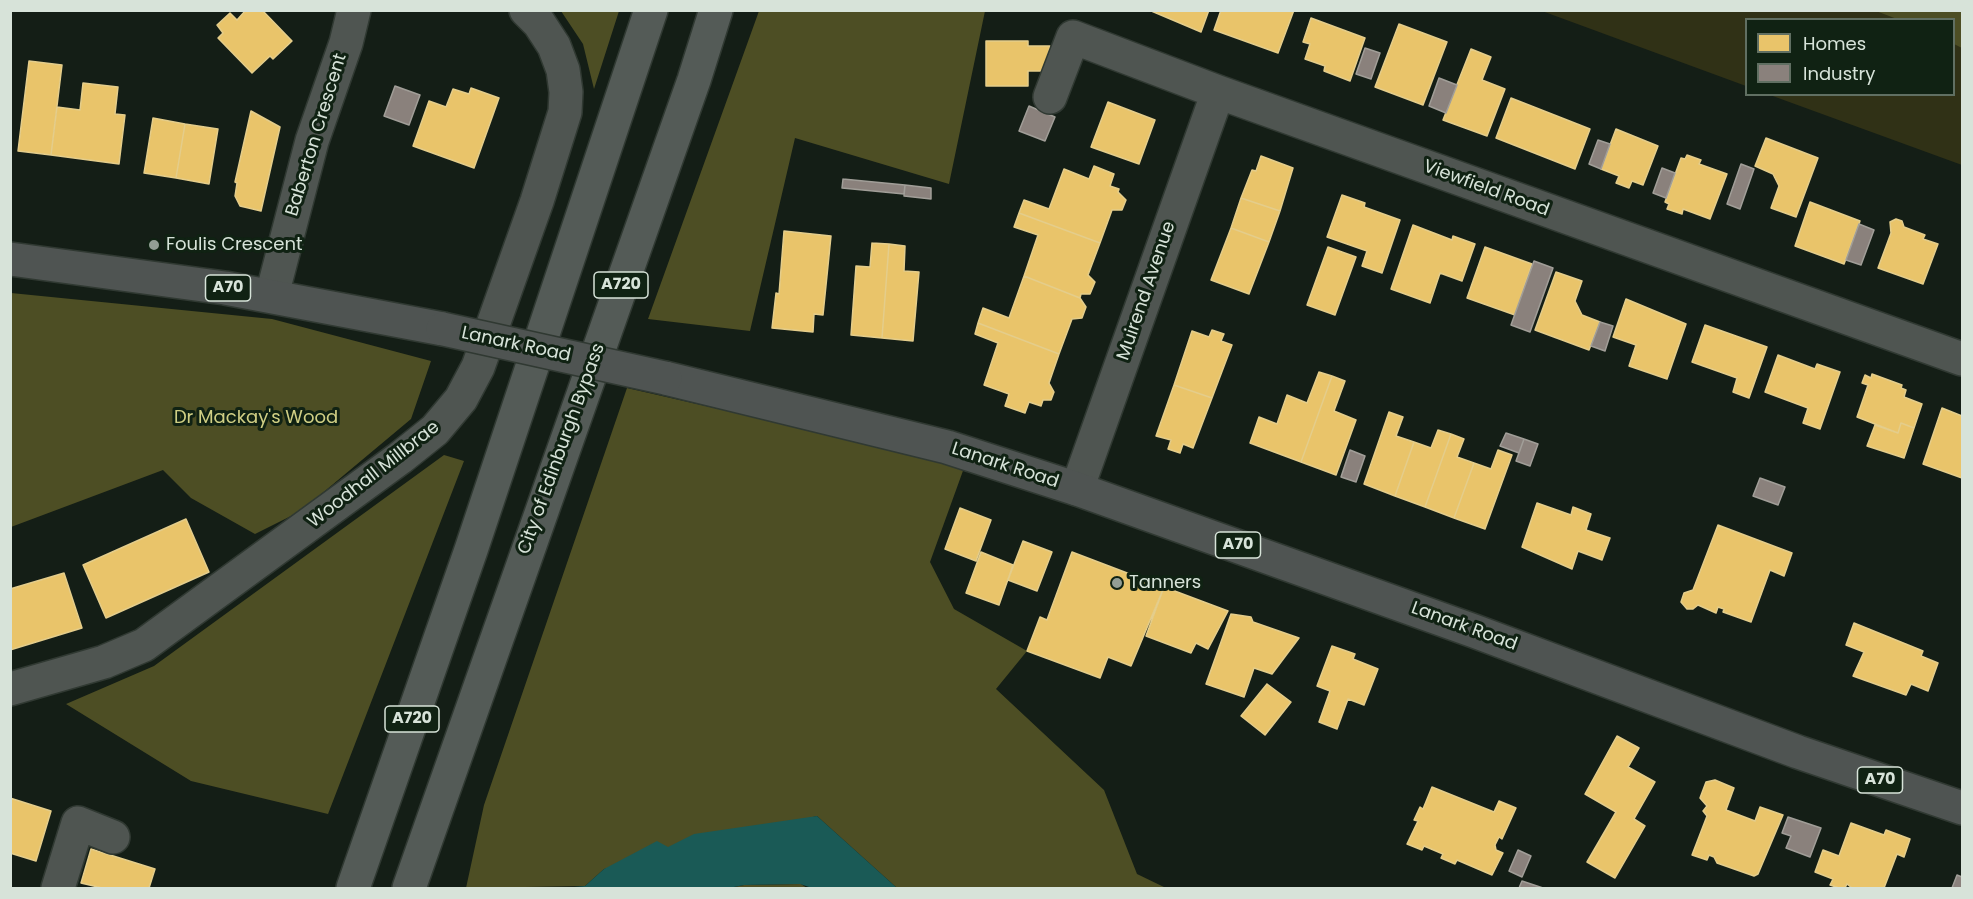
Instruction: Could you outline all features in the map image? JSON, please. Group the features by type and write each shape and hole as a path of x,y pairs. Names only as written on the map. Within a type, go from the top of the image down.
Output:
{"highway":[{"name":"A720","path":"353,888 471,550 651,10"},
{"name":"City of Edinburgh Bypass","path":"409,888 523,558 694,80 716,10"}],"main road":[{"name":"Lanark Road","path":"10,259 272,295 443,329 665,378 946,447 1077,489 1486,635 1798,752 1962,808"}],"street":[{"name":"Baberton Crescent","path":"272,295 312,141 346,43 354,10"},
{"name":"Woodhall Millbrae","path":"10,689 104,662 144,645 400,458 435,430 460,399 482,356 537,201 565,112 566,92 563,70 554,46 539,23 526,10"},
{"name":"Viewfield Road","path":"1050,97 1073,37 1218,92 1962,359"},
{"name":"Muirend Avenue","path":"1077,489 1218,92"},
{"path":"58,888 78,823 113,837"}],"green space":[{"path":"561,11 619,11 594,89 583,44"},
{"path":"759,11 985,11 949,184 795,138 750,331 648,319"},
{"path":"1542,11 1962,11 1962,165 1773,96 1955,96 1955,18 1745,18 1745,86"},
{"path":"1876,11 1962,11 1962,48 1955,44 1955,18 1894,18"},
{"name":"Dr Mackay's Wood","path":"11,293 272,319 431,361 411,419 301,511 255,534 191,498 163,470 11,527"},
{"path":"627,388 916,454 964,468 930,562 954,609 1027,651 996,689 1104,790 1137,874 1166,888 897,888 817,816 604,869 585,886 466,888 484,805"},
{"path":"444,455 464,461 328,814 191,781 66,704 154,666"},
{"path":"801,884 807,888 729,888 744,885"}],"water":[{"path":"817,816 897,888 812,888 800,884 744,885 729,888 563,888 585,886 604,869 657,841 668,847 694,834"}],"building: Homes":[{"path":"246,10 262,10 292,41 273,59 270,56 252,73 218,38 223,33 217,25 230,13 237,20"},
{"path":"1149,10 1209,10 1201,32"},
{"path":"1221,10 1294,10 1278,53 1214,30"},
{"path":"1311,18 1365,38 1350,81 1324,71 1325,66 1305,59 1310,44 1303,42"},
{"path":"1399,24 1447,42 1423,105 1375,87"},
{"path":"986,41 1028,41 1028,46 1050,46 1044,71 1028,71 1028,86 986,86"},
{"path":"1471,49 1491,57 1482,80 1505,89 1487,136 1443,120"},
{"path":"29,61 62,65 51,155 18,151"},
{"path":"83,83 118,87 115,114 125,115 119,164 51,155 57,107 80,110"},
{"path":"471,88 499,98 474,168 413,146 429,101 446,107 453,89 469,94"},
{"path":"1511,98 1590,129 1575,169 1496,138"},
{"path":"1108,102 1155,120 1139,164 1091,147"},
{"path":"251,111 280,127 261,211 240,206 235,196 237,183 235,182"},
{"path":"153,118 185,124 176,178 144,173"},
{"path":"185,124 218,129 209,184 176,178"},
{"path":"1616,129 1658,146 1643,185 1632,181 1629,188 1616,183 1619,176 1601,169"},
{"path":"1766,138 1818,158 1796,217 1771,208 1779,186 1773,174 1755,166"},
{"path":"1687,155 1701,160 1699,164 1727,174 1710,219 1683,209 1682,214 1667,209 1669,204 1665,202 1681,158 1685,159"},
{"path":"1261,156 1293,168 1280,211 1241,198 1252,170 1256,171"},
{"path":"1094,166 1114,174 1110,186 1119,189 1118,192 1126,200 1122,210 1112,210 1100,243 1019,213 1024,200 1049,209 1064,169 1089,179"},
{"path":"1342,195 1365,203 1364,207 1400,220 1382,273 1362,266 1367,251 1327,237"},
{"path":"1241,198 1280,211 1269,242 1231,228"},
{"path":"1810,202 1860,221 1844,264 1795,246"},
{"path":"1019,213 1100,243 1088,275 1095,282 1090,294 1081,294 1080,298 1024,276 1038,235 1014,227"},
{"path":"1896,219 1902,221 1904,227 1925,235 1923,239 1938,244 1923,284 1878,268 1891,233 1890,222"},
{"path":"1413,225 1452,240 1453,236 1475,244 1462,281 1440,273 1430,303 1391,289"},
{"path":"1231,228 1269,242 1249,294 1211,280"},
{"path":"784,231 831,236 823,315 814,314 813,332 772,328 776,293 779,294"},
{"path":"872,243 889,244 882,338 851,335 856,266 870,267"},
{"path":"889,244 905,246 904,271 919,272 913,341 882,338"},
{"path":"1328,247 1356,257 1335,315 1307,305"},
{"path":"1485,247 1532,264 1515,315 1467,298"},
{"path":"1556,272 1582,281 1575,301 1582,315 1600,322 1589,350 1535,330"},
{"path":"1024,276 1080,298 1086,307 1082,318 1072,319 1059,354 978,323 983,308 1009,318"},
{"path":"1626,299 1686,324 1667,379 1629,366 1636,345 1613,337"},
{"path":"978,323 1059,354 1049,383 1054,392 1051,400 1043,400 1041,406 1029,402 1025,413 1005,406 1009,394 984,385 998,343 975,334"},
{"path":"1705,325 1767,347 1749,398 1733,392 1737,378 1692,362"},
{"path":"1212,330 1224,334 1221,341 1232,345 1212,398 1174,385 1192,331 1209,337"},
{"path":"1778,355 1815,369 1817,364 1840,372 1820,429 1803,423 1808,408 1765,392"},
{"path":"1319,372 1332,376 1301,462 1250,443 1259,417 1277,424 1287,395 1307,403"},
{"path":"1872,374 1902,385 1901,388 1906,390 1904,397 1922,404 1914,428 1901,423 1898,433 1857,417 1868,385 1862,383 1865,375 1871,378"},
{"path":"1332,376 1345,381 1334,411 1356,420 1336,475 1301,462"},
{"path":"1174,385 1212,398 1193,448 1183,444 1180,453 1168,449 1171,440 1156,436"},
{"path":"1942,408 1962,416 1962,478 1923,464"},
{"path":"1389,412 1403,417 1396,436 1414,442 1395,496 1364,484"},
{"path":"1901,423 1914,428 1904,458 1867,446 1875,425 1898,433"},
{"path":"1438,430 1451,434 1425,507 1395,496 1414,442 1431,448"},
{"path":"1451,434 1464,439 1457,457 1474,463 1454,518 1425,507"},
{"path":"1498,450 1512,455 1485,529 1454,518 1474,463 1491,469"},
{"path":"1537,503 1571,515 1573,507 1591,514 1586,530 1610,538 1602,560 1578,551 1572,569 1522,547"},
{"path":"960,508 991,520 976,561 945,549"},
{"path":"186,519 209,572 106,618 83,565"},
{"path":"1718,525 1792,553 1784,576 1770,570 1751,622 1723,612 1724,609 1718,607 1716,613 1698,605 1693,609 1687,609 1681,602 1684,593 1693,590"},
{"path":"1023,541 1052,552 1037,591 1008,580"},
{"path":"981,552 1013,565 999,605 966,593"},
{"path":"1072,552 1164,587 1131,666 1108,657 1100,678 1027,651 1040,617 1047,620"},
{"path":"64,573 82,628 10,650 10,589"},
{"path":"1164,587 1228,611 1208,649 1196,643 1191,653 1146,636"},
{"path":"1231,614 1251,617 1253,622 1299,638 1272,674 1254,668 1244,697 1206,684"},
{"path":"1854,623 1923,651 1921,656 1938,663 1928,691 1911,684 1906,695 1853,676 1864,652 1846,645"},
{"path":"1332,646 1355,654 1353,659 1378,669 1364,705 1348,699 1337,729 1319,722 1330,691 1317,686"},
{"path":"1267,684 1291,702 1265,735 1241,716"},
{"path":"1617,736 1639,748 1628,767 1655,782 1634,819 1645,826 1615,878 1587,862 1616,812 1585,794"},
{"path":"1715,780 1734,788 1726,810 1755,821 1760,807 1783,815 1758,874 1754,876 1717,863 1714,857 1709,855 1707,860 1692,855 1707,816 1703,811 1707,806 1700,798 1706,782"},
{"path":"1432,787 1494,812 1499,801 1516,808 1502,839 1499,837 1495,845 1496,850 1503,853 1492,875 1457,860 1455,864 1441,858 1443,854 1424,846 1422,850 1407,844 1418,821 1414,820 1420,807 1423,809"},
{"path":"10,798 51,811 36,861 10,853"},
{"path":"1851,823 1884,835 1886,830 1910,839 1904,857 1897,854 1884,888 1852,888 1847,884 1845,888 1839,888 1830,885 1833,879 1815,872 1823,850 1839,856"},
{"path":"91,849 155,869 149,888 102,888 81,883"}],"building: Industry":[{"path":"1365,48 1380,53 1371,79 1356,74"},
{"path":"1439,78 1457,85 1446,113 1429,106"},
{"path":"395,86 420,95 409,125 384,116"},
{"path":"1029,106 1055,117 1045,141 1019,131"},
{"path":"1598,140 1610,144 1601,169 1589,164"},
{"path":"1741,164 1754,169 1740,209 1727,204"},
{"path":"1662,168 1675,173 1666,198 1653,193"},
{"path":"843,179 905,185 904,194 842,188"},
{"path":"905,185 931,188 931,199 904,196"},
{"path":"1859,224 1874,230 1861,265 1846,260"},
{"path":"1534,261 1553,268 1530,332 1511,325"},
{"path":"1600,322 1613,326 1605,351 1591,346"},
{"path":"1506,433 1524,439 1519,453 1500,446"},
{"path":"1524,439 1538,444 1530,466 1516,461"},
{"path":"1350,450 1365,456 1356,482 1341,477"},
{"path":"1760,478 1785,487 1778,505 1753,496"},
{"path":"1788,817 1821,828 1810,857 1786,848 1791,836 1782,833"},
{"path":"1518,850 1531,856 1522,877 1509,871"},
{"path":"1957,875 1962,877 1962,888 1952,888"},
{"path":"1522,881 1543,888 1519,888"}],"place":[{"name":"Foulis Crescent","path":"154,245"},
{"name":"Tanners","path":"1117,583"}]}
